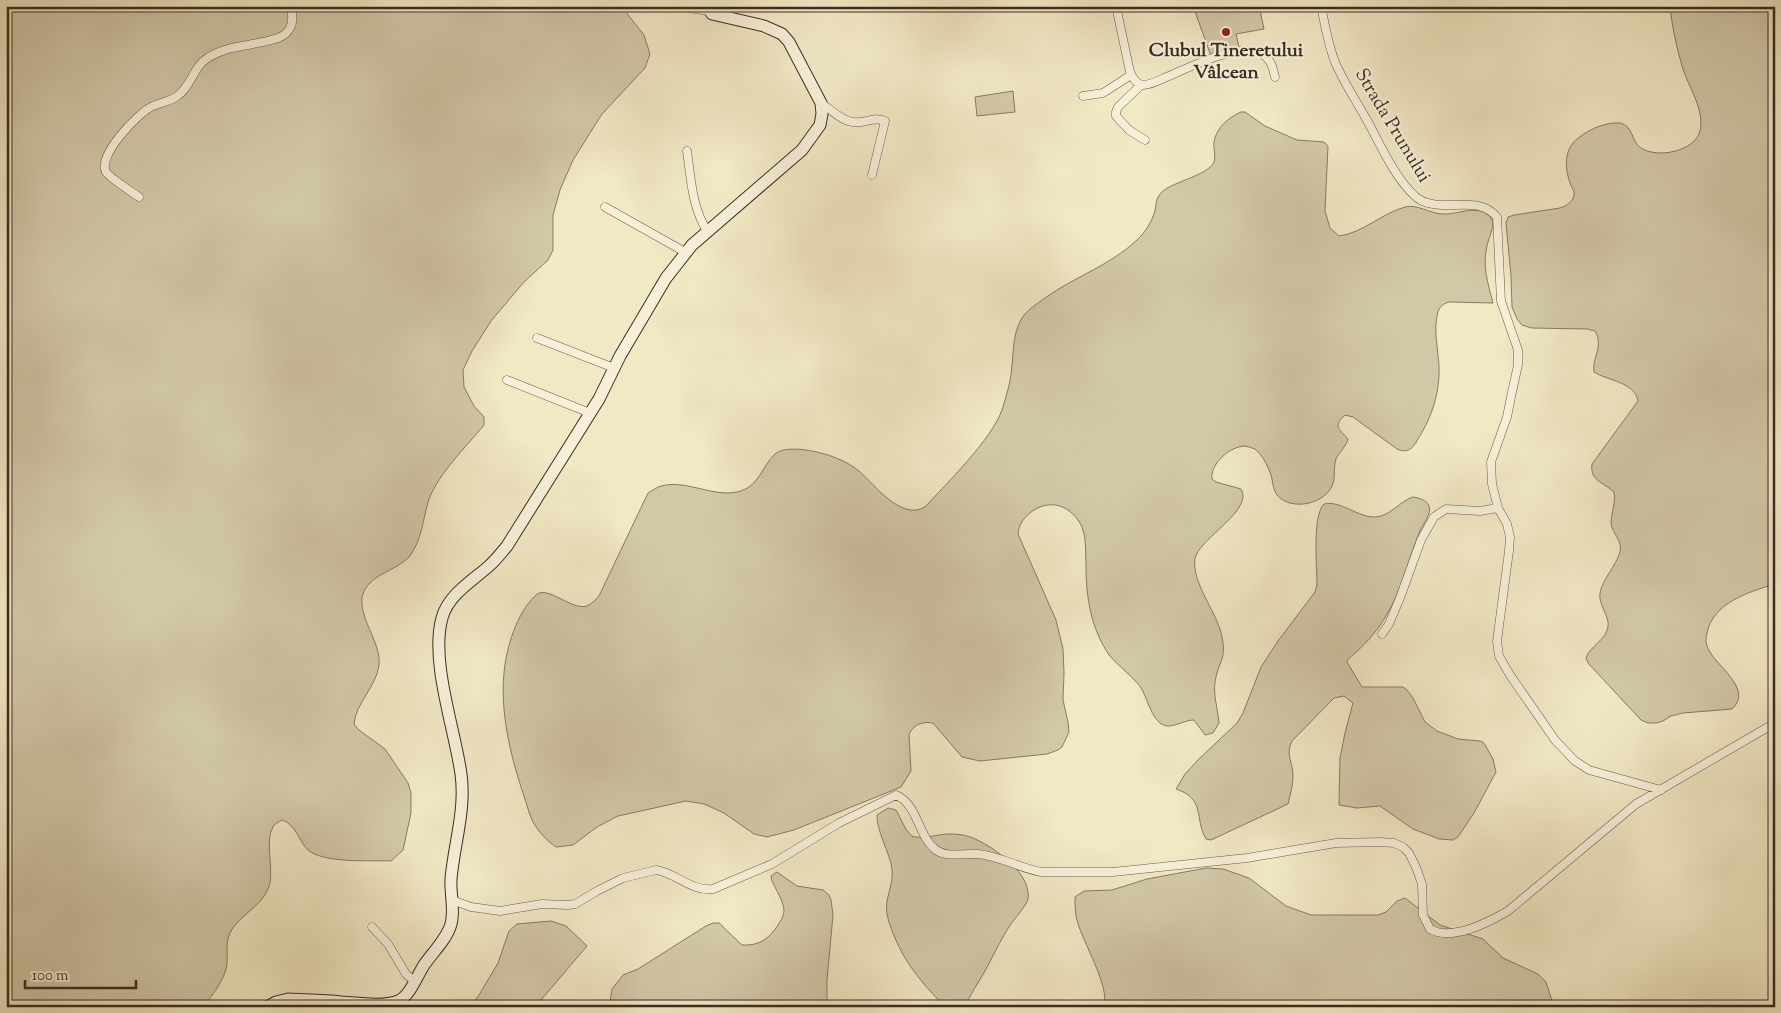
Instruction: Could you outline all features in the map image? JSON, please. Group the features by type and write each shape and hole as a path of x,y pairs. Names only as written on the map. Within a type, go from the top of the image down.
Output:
{"street":[{"path":"139,197 106,173 104,166 107,154 135,118 150,107 176,97 184,90 200,64 210,56 239,46 278,38 286,33 290,28 293,18 291,6"},
{"path":"267,1007 276,1002 288,1000 366,1004 392,1003 402,998 450,927 453,916 451,880 462,801 462,787 440,663 439,635 442,616 453,598 491,564 507,546 590,413 648,307 685,252 802,150 820,125 821,103 794,50 782,34 774,30 717,16 708,9 676,6"},
{"path":"1116,6 1131,75 1141,85"},
{"name":"Strada Prunului","path":"1321,6 1335,62 1375,136 1408,189 1416,198 1430,204 1476,206 1493,212 1497,217 1501,302 1518,350 1518,365 1506,417 1491,462 1492,484 1498,508 1507,524 1510,537 1497,641 1499,656 1555,740 1576,761 1588,770 1661,790"},
{"path":"1145,140 1129,130 1116,116 1118,108 1141,85 1149,84 1239,51 1262,54 1271,63 1275,77"},
{"path":"1083,96 1103,93 1131,75"},
{"path":"821,103 853,122 870,119 883,119 885,121 872,175"},
{"path":"687,151 695,207 707,232"},
{"path":"605,207 685,252"},
{"path":"536,338 614,368"},
{"path":"507,380 590,413"},
{"path":"1382,634 1389,624 1421,540 1434,516 1446,509 1480,511 1498,508"},
{"path":"452,900 471,907 500,911 542,904 575,904 624,878 656,870 693,887 707,890 714,889 772,864 838,823 896,795 903,798 909,805 918,825 936,850 942,854 969,853 991,855 1030,870 1041,872 1113,872 1247,858 1336,843 1394,843 1403,847 1416,867 1422,884 1423,915 1430,928 1441,933 1462,932 1495,919 1508,911 1532,893 1636,804 1775,723"},
{"path":"372,927 388,944 406,974 414,982"}],"shaded area":[{"path":"6,6 618,6 625,11 644,35 650,54 645,68 602,114 573,160 560,190 553,215 553,250 548,260 524,282 491,321 472,351 463,370 464,387 474,406 484,417 484,425 461,451 433,489 417,544 409,557 373,580 364,591 363,609 377,647 379,665 375,680 358,708 354,724 359,730 385,749 408,783 411,793 411,813 403,850 391,861 347,860 324,857 314,854 307,849 293,828 286,822 282,820 276,824 271,832 269,846 271,876 267,891 258,904 234,926 230,933 224,975 204,1007 6,1007"},
{"name":"Clubul Tineretului Vâlcean","path":"1193,6 1259,6 1264,29 1236,34 1239,47 1211,56"},
{"path":"1670,6 1775,6 1775,584 1743,595 1724,606 1716,614 1707,633 1706,643 1714,658 1737,687 1739,694 1737,702 1732,709 1683,713 1656,723 1648,723 1641,720 1588,663 1586,658 1607,632 1608,623 1600,593 1603,583 1621,548 1611,523 1614,492 1595,478 1592,464 1638,401 1632,390 1626,386 1594,372 1598,347 1595,331 1587,329 1532,328 1522,325 1517,319 1512,307 1506,223 1508,217 1514,215 1560,208 1572,201 1574,191 1570,183 1566,163 1568,151 1575,140 1595,128 1610,123 1625,125 1641,148 1657,153 1666,153 1684,148 1697,138 1700,131 1700,115 1696,99 1681,61 1673,30"},
{"path":"1013,91 1015,112 977,116 975,97"},
{"path":"1241,112 1245,112 1265,126 1297,140 1324,142 1328,146 1325,211 1330,228 1339,236 1356,231 1388,214 1410,206 1442,214 1475,210 1482,211 1488,215 1492,220 1493,226 1486,253 1485,267 1493,303 1449,302 1443,304 1440,308 1436,325 1439,376 1436,395 1427,422 1410,449 1404,451 1397,449 1353,417 1345,415 1339,422 1338,427 1348,439 1336,459 1332,486 1328,492 1315,501 1299,504 1284,501 1276,494 1266,464 1255,449 1243,446 1234,449 1224,455 1216,464 1212,479 1216,482 1241,489 1243,497 1240,506 1233,515 1206,542 1195,558 1197,578 1220,628 1223,644 1223,656 1216,675 1215,687 1219,723 1213,733 1205,735 1194,720 1168,726 1158,721 1139,685 1109,655 1092,618 1087,582 1085,538 1082,528 1070,511 1051,505 1031,512 1020,524 1018,534 1056,620 1063,649 1063,700 1069,732 1062,747 1058,750 1047,754 980,761 962,757 933,723 918,724 909,735 911,771 901,787 794,830 767,837 754,834 724,813 704,804 686,801 618,816 597,827 573,845 556,847 546,839 533,822 519,781 505,719 503,688 510,642 518,621 535,596 540,593 546,593 574,605 589,605 599,596 648,493 659,487 671,485 681,485 721,493 741,491 752,485 779,451 795,449 813,451 839,459 859,471 898,505 916,510 925,507 979,447 996,422 1002,410 1010,381 1016,332 1024,315 1032,307 1056,291 1116,257 1137,240 1150,223 1159,195 1165,189 1202,173 1213,164 1215,159 1214,142 1217,132 1228,120"},
{"path":"1413,497 1426,502 1430,509 1401,585 1392,606 1378,628 1347,662 1362,687 1403,687 1413,698 1425,722 1437,731 1458,739 1484,743 1493,759 1496,772 1474,813 1458,837 1453,840 1439,839 1413,829 1380,806 1357,808 1339,805 1340,758 1353,703 1344,696 1334,698 1292,741 1289,754 1293,780 1288,804 1211,840 1206,839 1202,831 1196,804 1192,798 1176,789 1185,774 1237,723 1243,713 1261,667 1315,592 1317,585 1317,530 1320,510 1324,504 1330,503 1369,517 1376,517 1386,514"},
{"path":"888,808 896,810 905,828 912,836 956,834 981,842 1016,868 1026,885 1027,902 1007,930 970,998 958,1007 945,1005 941,1002 917,975 899,946 888,919 886,908 892,881 892,869 877,821 877,815"},
{"path":"1206,868 1223,869 1249,878 1286,906 1311,915 1378,915 1386,912 1397,901 1405,898 1440,925 1483,939 1503,958 1538,974 1546,982 1554,1007 1104,1007 1105,998 1100,976 1080,930 1075,912 1075,897 1084,891 1112,890 1147,879"},
{"path":"777,872 797,886 823,890 829,895 831,900 833,915 827,980 827,1007 611,1007 612,989 623,975 638,969 706,926 719,923 742,945 758,943 767,938 778,925 784,912 771,876"},
{"path":"551,921 566,926 587,946 541,1000 539,1007 470,1007 498,963 509,931 517,924"}],"place":[{"name":"Clubul Tineretului Vâlcean","path":"1226,32"}]}
